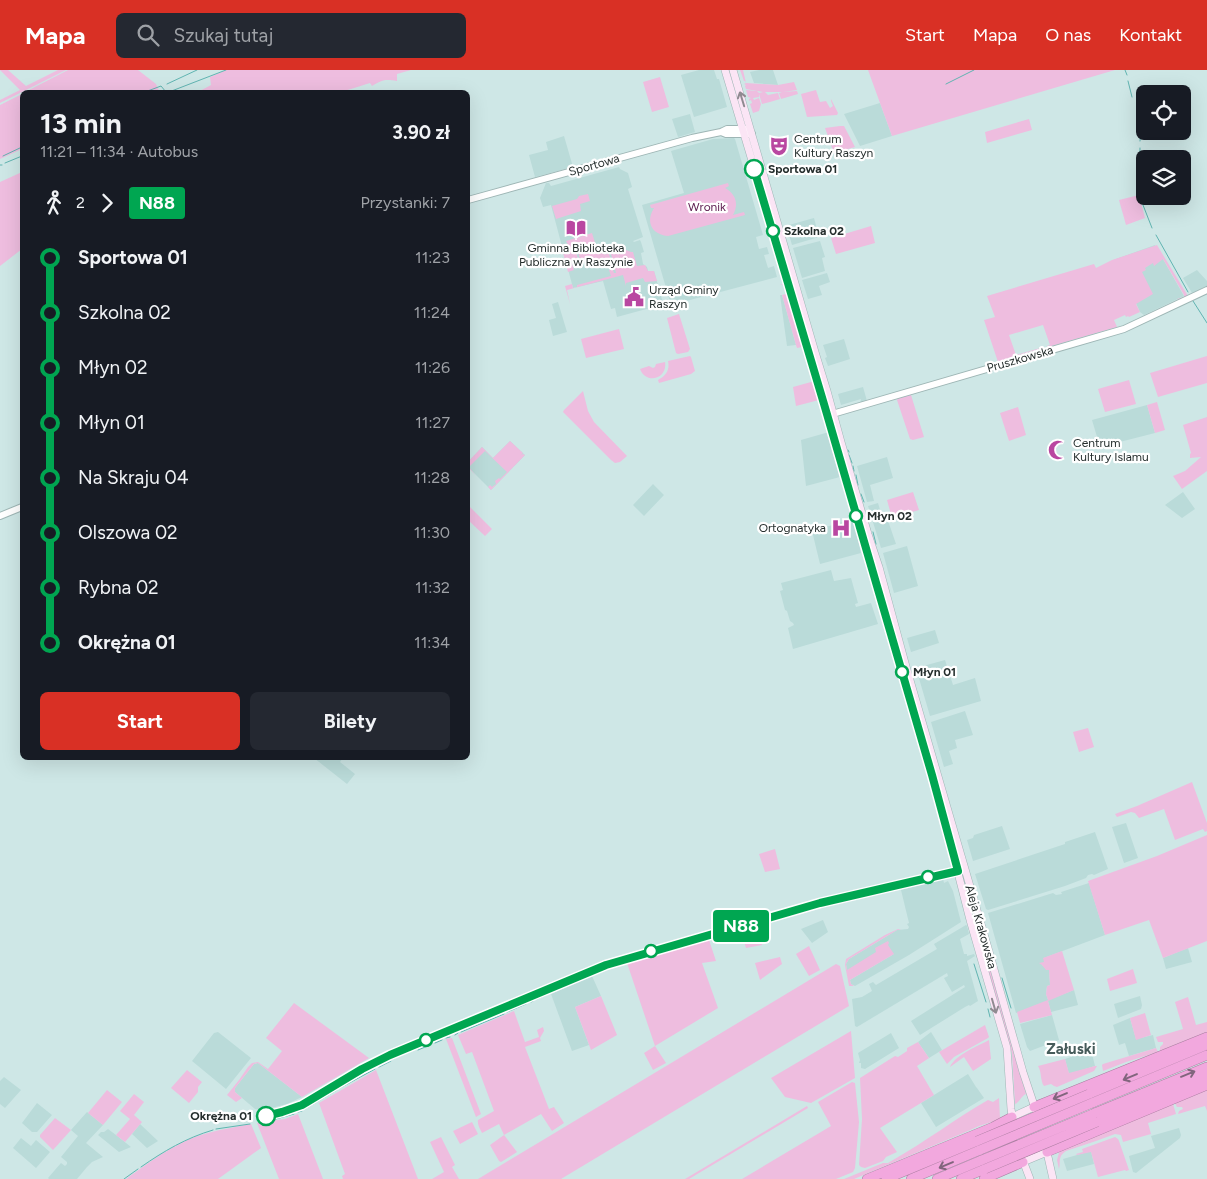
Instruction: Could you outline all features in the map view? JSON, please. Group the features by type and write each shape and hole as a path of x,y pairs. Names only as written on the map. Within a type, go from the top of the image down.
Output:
{"highway":[{"path":"1034,1107 1207,1037"},
{"path":"886,1179 981,1155 1093,1108 1207,1045"},
{"path":"911,1179 981,1155 1030,1135 1207,1055"},
{"path":"937,1179 981,1155 1093,1108 1207,1067"},
{"path":"1093,1108 1207,1076"},
{"path":"1047,1152 1207,1084"},
{"path":"868,1179 1012,1117"},
{"path":"960,1179 981,1155"},
{"path":"984,1179 1023,1162"}],"main road":[{"name":"Aleja Krakowska","path":"725,70 742,131 830,414 932,775 970,920 1007,1048 1012,1117 1023,1162 1030,1179"},
{"name":"Aleja Krakowska","path":"733,70 815,352 830,414 878,564 1008,1021 1042,1132 1053,1179"},
{"path":"1012,1117 1034,1107"},
{"path":"1023,1162 1047,1152"}],"street":[{"name":"Sportowa","path":"470,199 727,129 751,132"},
{"name":"Pruszkowska","path":"830,414 1120,330 1207,290"},
{"path":"0,516 20,508"}],"shaded area":[{"path":"699,70 714,70 717,79 719,79 727,107 694,117 681,75"},
{"path":"773,70 778,85 754,83 750,72"},
{"path":"880,103 892,136 860,146 844,114"},
{"path":"690,114 695,132 678,137 672,119"},
{"path":"564,136 573,167 535,177 529,155 548,150 546,142"},
{"path":"734,138 763,235 756,237 759,249 767,247 769,254 764,255 768,268 774,266 777,277 671,305 642,205 684,193 671,151 713,139"},
{"path":"619,167 628,173 632,187 628,189 643,237 633,241 640,240 641,242 644,252 641,253 643,264 647,267 648,271 654,271 663,303 617,317 615,308 611,309 603,281 573,288 551,205 543,207 540,198 546,183 549,183 551,186"},
{"path":"814,218 819,237 792,245 787,228 789,225"},
{"path":"820,241 825,257 822,258 825,271 802,278 793,248"},
{"path":"1155,245 1184,296 1144,315 1140,312 1116,259"},
{"path":"1197,270 1207,281 1207,286 1192,293 1183,278"},
{"path":"827,273 830,282 819,286 822,295 808,299 802,280"},
{"path":"780,295 782,295 796,345 787,346"},
{"path":"558,302 567,332 553,336 549,320 556,318 552,304"},
{"path":"844,339 850,359 828,366 823,345"},
{"path":"863,387 867,401 860,404 861,399 841,405 838,394"},
{"path":"1147,405 1155,433 1100,447 1092,420"},
{"path":"829,432 831,447 840,477 806,486 801,440"},
{"path":"510,441 525,455 491,490 470,469 470,460 482,447 493,458"},
{"path":"887,457 893,478 870,485 874,501 867,502 857,466"},
{"path":"653,484 664,495 644,516 633,505"},
{"path":"1183,492 1195,509 1182,518 1165,505"},
{"path":"878,503 881,513 885,512 896,544 881,548 868,506"},
{"path":"853,519 861,553 820,564 812,531"},
{"path":"907,546 918,586 894,593 883,553"},
{"path":"831,570 834,581 851,578 858,603 855,604 856,607 871,603 878,624 793,649 788,628 794,625 785,610 780,591 783,590 781,583"},
{"path":"935,630 939,643 911,652 907,638"},
{"path":"945,660 953,685 975,678 981,701 930,716 916,668"},
{"path":"965,711 973,735 955,740 957,748 949,751 953,764 944,767 931,722"},
{"path":"317,760 341,760 340,762 355,774 347,784"},
{"path":"1126,823 1138,858 1124,863 1112,827"},
{"path":"1002,826 1010,849 973,861 967,840 973,838 974,835"},
{"path":"1095,832 1108,869 1094,875 1088,875 1086,878 1065,886 988,910 986,909 975,874"},
{"path":"943,879 944,883 948,881 953,891 961,922 855,986 851,984 850,980 894,954 847,970 846,964 849,959 897,930 908,929 907,924 909,923 901,890"},
{"path":"1089,883 1105,935 1044,958 1042,965 1049,970 1050,985 1047,986 1046,994 1048,1000 1074,990 1078,1005 1051,1012 1048,1001 1016,1013 988,913 1053,893 1056,895 1062,894 1061,892"},
{"path":"823,920 828,932 812,943 801,929"},
{"path":"966,925 969,934 960,939 964,954 967,954 967,956 974,954 975,956 967,961 978,1001 920,1035 911,1021 965,987 964,985 952,992 944,978 948,976 947,973 857,1027 855,1026 852,999 862,997 872,991 869,984 873,982 876,985 937,949 934,944"},
{"path":"1188,948 1192,962 1166,969 1163,958"},
{"path":"592,976 601,996 575,1007 589,1045 572,1051 551,994"},
{"path":"1140,996 1141,1009 1118,1018 1114,1004"},
{"path":"1052,1015 1059,1040 1030,1051 1020,1024"},
{"path":"1130,1018 1136,1039 1153,1035 1156,1048 1129,1056 1125,1043 1119,1045 1113,1025"},
{"path":"218,1032 251,1058 226,1089 192,1061 214,1033"},
{"path":"931,1032 942,1050 929,1058 918,1042"},
{"path":"891,1033 899,1048 865,1069 861,1068 858,1053"},
{"path":"1091,1050 1095,1066 1069,1074 1065,1059"},
{"path":"258,1063 302,1097 287,1104 260,1110 255,1109 235,1092 235,1088 254,1064"},
{"path":"968,1074 984,1098 936,1127 921,1103"},
{"path":"4,1077 21,1090 5,1108 0,1104 0,1081"},
{"path":"37,1103 52,1115 37,1132 32,1132 22,1123"},
{"path":"87,1112 103,1125 86,1143 103,1157 92,1162 77,1179 49,1179 61,1163 65,1166 67,1164 61,1157 78,1136 71,1130"},
{"path":"140,1124 158,1141 147,1148 132,1134"},
{"path":"1179,1128 1180,1138 1136,1173 1133,1172 1129,1156 1155,1148 1151,1136"},
{"path":"108,1129 131,1147 119,1152 98,1135"},
{"path":"21,1138 31,1146 36,1140 50,1152 36,1168 13,1148"},
{"path":"1091,1151 1094,1164 1067,1171 1063,1159"}],"green space":[{"path":"0,70 8,70 26,86 58,70 66,70 26,90 20,90"},
{"path":"68,70 138,70 156,84 159,90 29,90"},
{"path":"226,70 411,70 397,74 397,81 384,80 372,86 370,83 348,90 202,90 211,85 210,77"},
{"path":"740,70 743,70 746,83 744,81"},
{"path":"868,70 1115,70 892,136"},
{"path":"660,77 669,107 652,112 643,82"},
{"path":"794,82 797,90 783,92 797,91 798,94 781,99 779,93 782,92 765,92 768,95 778,93 780,99 762,104 759,94 759,97 753,98 754,100 759,98 761,104 759,111 753,113 750,104 752,103 751,100 749,101 751,98 748,97 746,90 763,92 746,89 744,84 778,85"},
{"path":"20,90 20,93 0,103 0,100"},
{"path":"816,90 820,102 826,101 830,108 833,106 831,99 838,113 837,115 807,117 801,94"},
{"path":"20,95 20,150 0,159 0,105"},
{"path":"1029,119 1032,130 987,143 985,132"},
{"path":"844,126 855,147 834,153 825,128"},
{"path":"20,173 20,251 0,266 0,182"},
{"name":"Wronik","path":"728,183 729,186 725,188 732,193 736,203 733,215 744,212 745,215 668,236 658,233 652,227 650,218 654,208 651,208 650,205"},
{"path":"588,194 590,201 580,204 581,211 556,219 552,206"},
{"path":"1136,196 1136,205 1142,205 1145,218 1126,225 1119,200"},
{"path":"871,226 875,243 836,254 831,238"},
{"path":"592,233 596,246 602,250 614,246 616,252 626,250 633,252 637,266 645,265 648,271 654,271 657,281 645,282 643,278 626,283 626,286 623,275 567,290 570,304 565,286 572,284 573,288 577,287 577,285 611,276 609,270 613,270 616,273 611,254 603,254 587,245 575,248 578,259 571,261 574,270 568,272 561,245 568,245 566,241"},
{"path":"1157,245 1188,296 1177,299 1184,297 1184,295 1163,259 1154,266 1153,263 1142,272 1153,294 1136,304 1140,312 1129,317 1125,315 1114,320 1117,327 1048,347 1050,345 1043,325 1009,335 1016,355 1044,348 998,362 984,320 995,317 987,296 1094,264 1096,268 1112,260"},
{"path":"588,246 600,253 609,254 612,263 608,268 604,258 580,260 577,248 581,247 585,252"},
{"path":"780,284 782,284 785,286 803,349 802,347 797,348 782,295 786,294 783,285"},
{"path":"679,314 690,349 688,352 678,354 676,353 667,318"},
{"path":"619,329 624,349 586,358 581,339"},
{"path":"690,356 695,371 691,374 659,383 658,380 668,370 668,361"},
{"path":"1207,356 1207,383 1158,397 1150,373"},
{"path":"665,362 663,373 656,378 647,377 640,369 649,366 653,368 656,364"},
{"path":"1129,380 1136,404 1105,412 1098,389"},
{"path":"811,382 814,383 819,400 796,406 793,387"},
{"path":"583,391 588,411 594,422 627,456 620,462 615,463 611,460 563,412"},
{"path":"911,395 924,437 913,440 910,439 897,400 898,398"},
{"path":"1157,402 1165,430 1155,433 1147,405"},
{"path":"1018,407 1026,435 1009,441 1000,413"},
{"path":"1207,417 1207,471 1182,489 1173,476 1185,471 1201,457 1190,458 1191,453 1183,425"},
{"path":"510,441 523,453 521,455 525,455 491,490 488,487 496,484 495,481 507,472 485,451 470,466 470,460 482,447 493,458"},
{"path":"913,492 919,510 892,518 887,500"},
{"path":"470,507 492,529 485,536 470,522"},
{"path":"1088,728 1094,747 1079,752 1073,732"},
{"path":"1192,782 1207,823 1207,831 1205,832 1203,829 1175,840 1164,809 1139,818 1135,813 1131,812 1117,817 1115,814 1137,806"},
{"path":"1207,835 1207,941 1163,958 1149,920 1105,935 1088,881 1157,856"},
{"path":"775,849 780,869 765,872 759,854"},
{"path":"963,878 975,923 984,944 1026,1094 1015,1104 1012,1053 994,995"},
{"path":"757,926 762,945 746,948 741,931"},
{"path":"898,929 901,930 897,930 849,959 846,964 847,970 876,952 875,948 888,941 888,945 894,954 850,980 854,986 849,986 845,965 846,959"},
{"path":"709,940 716,961 702,963 718,1008 655,1046 627,963"},
{"path":"809,946 820,970 809,976 796,954"},
{"path":"1062,951 1074,990 1048,1001 1052,1015 1020,1023 1017,1012 1048,1000 1046,994 1047,986 1050,985 1049,970 1046,970 1039,963 1044,962 1043,958"},
{"path":"780,957 782,964 760,980 755,963"},
{"path":"836,964 840,966 849,1006 561,1179 478,1179"},
{"path":"1133,969 1137,983 1110,991 1107,979"},
{"path":"601,996 617,1035 591,1050 575,1007"},
{"path":"1188,997 1196,1025 1207,1022 1207,1032 1160,1051 1163,1042 1158,1042 1156,1037 1183,1029 1175,1002"},
{"path":"294,1003 369,1058 302,1097 258,1063 254,1064 235,1088 235,1092 242,1098 236,1102 227,1095 248,1067 252,1063 258,1062 268,1069 282,1051 266,1038"},
{"path":"514,1011 525,1042 539,1037 537,1030 543,1027 544,1031 540,1038 541,1041 525,1047 549,1109 554,1107 564,1123 552,1131 541,1114 504,1135 499,1124 482,1133 478,1120 494,1111 472,1052 466,1054 458,1035"},
{"path":"1145,1013 1151,1035 1136,1040 1130,1018"},
{"path":"985,1025 989,1037 954,1057 947,1064 939,1052"},
{"path":"851,1031 855,1078 811,1103 785,1097 771,1078"},
{"path":"452,1038 481,1114 476,1117 446,1039"},
{"path":"989,1040 991,1059 973,1071 964,1057 950,1067 962,1055"},
{"path":"918,1042 929,1058 917,1066 934,1095 880,1128 897,1152 886,1157 883,1161 865,1168 861,1167 859,1165 862,1119 860,1078 895,1056 898,1057 907,1051 907,1048"},
{"path":"655,1046 666,1063 653,1070 644,1053"},
{"path":"1156,1048 1158,1052 1103,1071 1103,1064"},
{"path":"1065,1059 1069,1073 1097,1066 1094,1071 1057,1087 1051,1084 1044,1086 1038,1066"},
{"path":"187,1070 202,1082 198,1087 198,1092 189,1103 171,1088"},
{"path":"376,1070 418,1179 343,1179 342,1176 345,1174 319,1103"},
{"path":"852,1082 855,1083 859,1122 855,1168 853,1172 836,1179 742,1179 831,1126 818,1102"},
{"path":"1207,1089 1207,1111 1205,1106 1178,1114 1183,1109 1182,1107 1177,1107 1175,1103"},
{"path":"107,1090 122,1102 103,1125 88,1113"},
{"path":"134,1094 144,1102 134,1115 142,1122 125,1142 116,1135 130,1119 120,1111"},
{"path":"999,1098 1000,1119 979,1126 854,1179 844,1179 883,1163 888,1163 988,1100 993,1102"},
{"path":"1173,1104 1176,1114 1148,1123 1151,1134 1123,1142 1121,1135 1115,1134 1066,1151 1060,1157 1059,1169 1057,1160 1060,1149 1082,1143"},
{"path":"807,1106 808,1108 689,1179 685,1179"},
{"path":"298,1114 323,1179 279,1179 257,1123 285,1119"},
{"path":"55,1118 71,1130 53,1150 40,1135"},
{"path":"472,1122 478,1134 460,1144 453,1131"},
{"path":"251,1124 261,1148 218,1179 126,1179 166,1152 197,1136"},
{"path":"504,1135 517,1152 501,1162 490,1145"},
{"path":"441,1137 455,1165 452,1167 459,1179 432,1179 444,1172 430,1142"},
{"path":"1115,1137 1119,1141 1129,1170 1098,1177 1091,1152 1076,1154 1083,1152 1082,1149"}],"waterway":[{"path":"167,84 197,70"},
{"path":"174,90 226,70"},
{"path":"946,84 974,70"},
{"path":"1125,70 1127,75"},
{"path":"1128,81 1132,97"},
{"path":"150,90 161,86 164,90"},
{"path":"3,156 20,148"},
{"path":"5,163 20,157"},
{"path":"1143,205 1152,228"},
{"path":"1156,235 1188,292"},
{"path":"1193,301 1207,323"},
{"path":"849,455 852,463"},
{"path":"853,466 854,471"},
{"path":"856,475 858,485"},
{"path":"861,494 864,502"},
{"path":"873,532 876,544"},
{"path":"974,964 986,1002"},
{"path":"1002,978 1011,1008"},
{"path":"537,999 546,995"},
{"path":"507,1012 526,1004"},
{"path":"988,1009 990,1017"},
{"path":"461,1032 504,1014"},
{"path":"446,1038 450,1037"},
{"path":"435,1043 442,1040"},
{"path":"418,1050 430,1045"},
{"path":"379,1067 391,1061"},
{"path":"340,1088 375,1069"},
{"path":"305,1109 337,1090"},
{"path":"298,1112 302,1111"},
{"path":"276,1119 294,1114"},
{"path":"216,1129 250,1124"},
{"path":"141,1167 176,1145 213,1130"},
{"path":"124,1179 138,1169"}],"bus line":[{"name":"N88","path":"266,1116 302,1105 362,1069 390,1055 606,965 652,950 820,903 958,871 866,547 754,169"}],"place":[{"name":"Centrum Kultury Raszyn","path":"779,146"},
{"name":"Sportowa 01","path":"754,169"},
{"name":"Gminna Biblioteka Publiczna w Raszynie","path":"576,228"},
{"name":"Szkolna 02","path":"773,231"},
{"name":"Urząd Gminy Raszyn","path":"634,297"},
{"name":"Centrum Kultury Islamu","path":"1058,450"},
{"name":"Młyn 02","path":"856,516"},
{"name":"Ortognatyka","path":"841,528"},
{"name":"Młyn 01","path":"902,672"},
{"name":"Okrężna 01","path":"266,1116"}],"district":[{"name":"Załuski","path":"1071,1049"}]}
